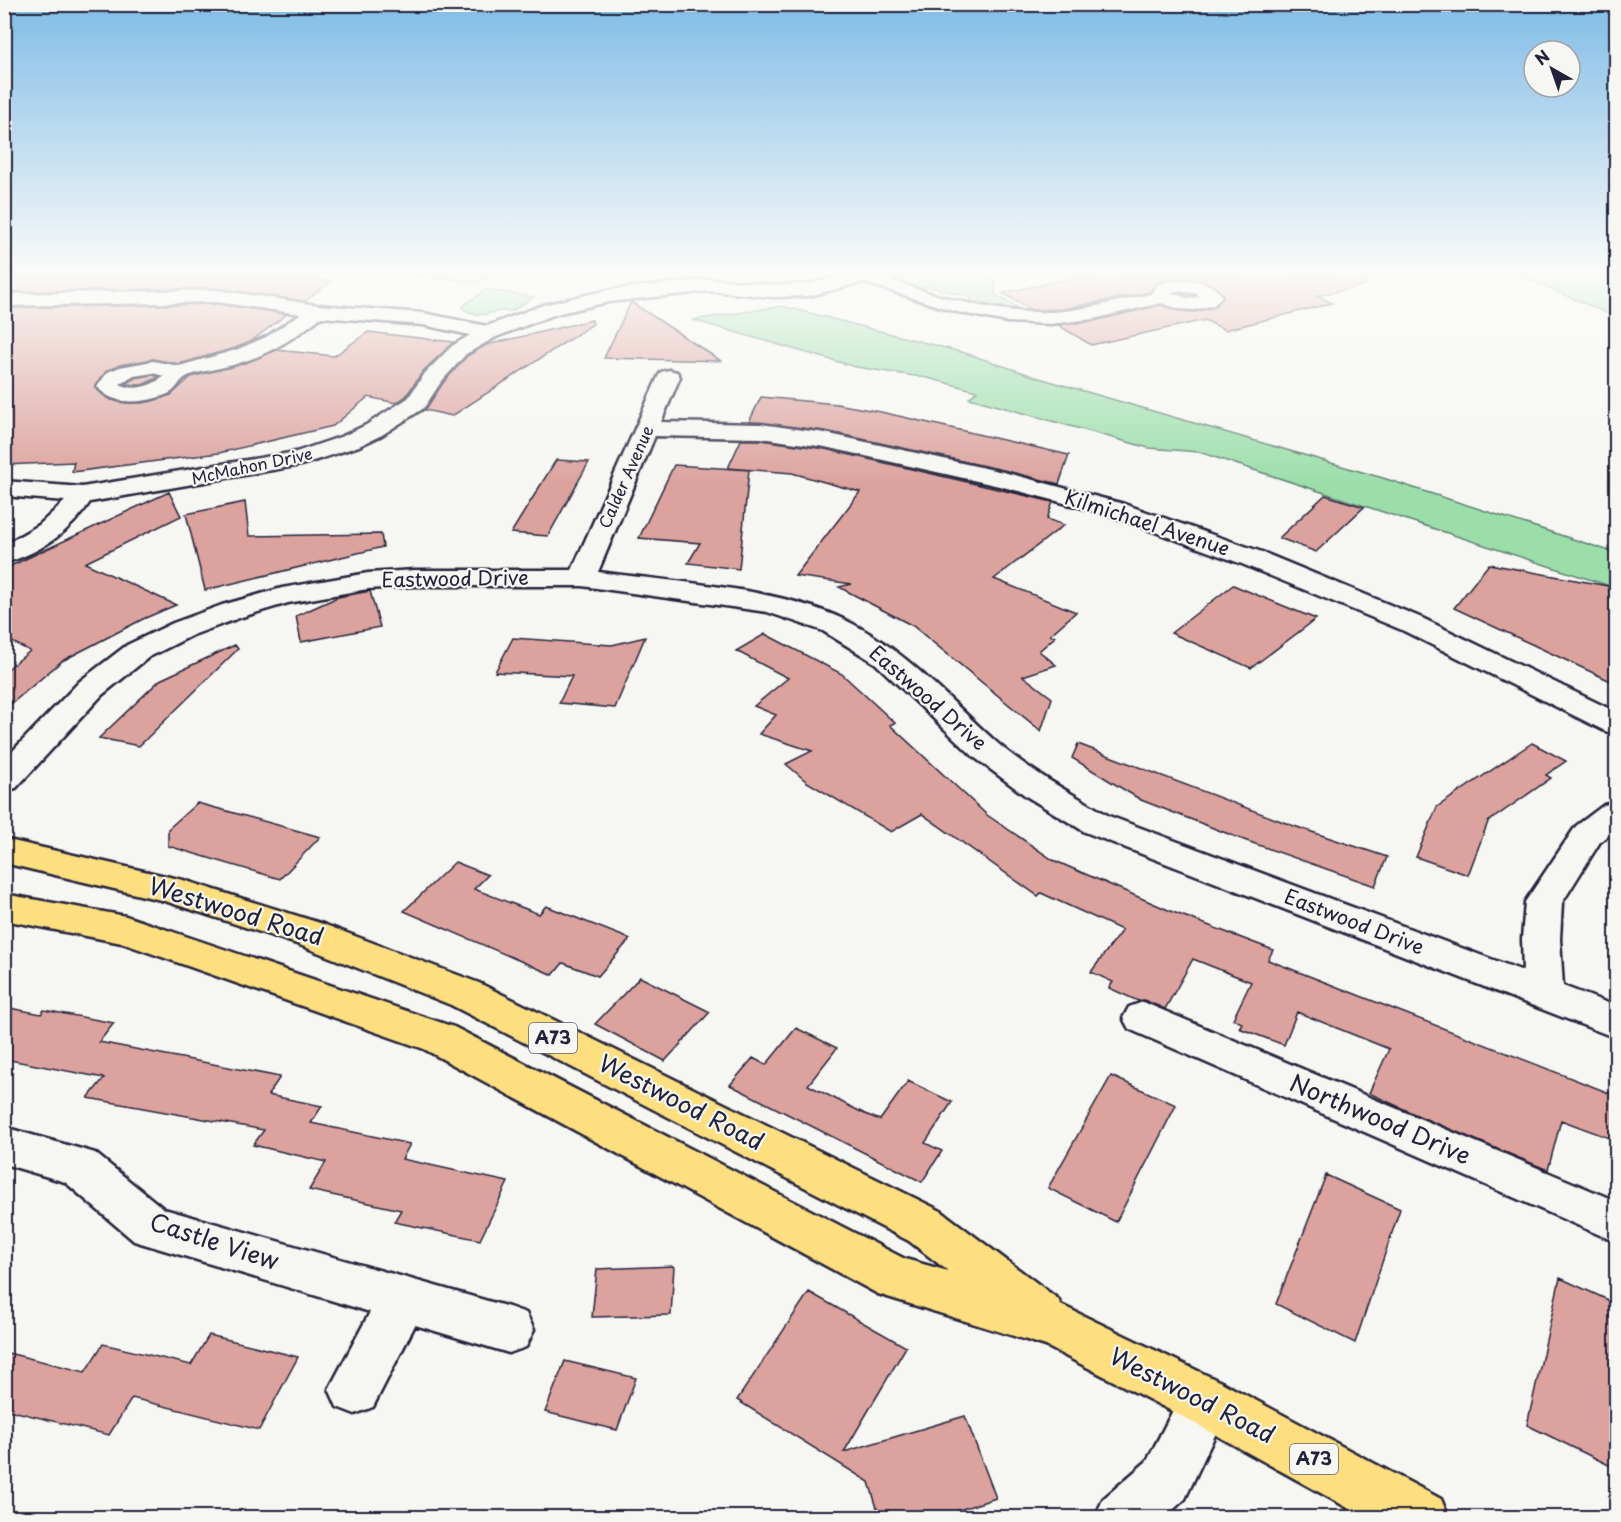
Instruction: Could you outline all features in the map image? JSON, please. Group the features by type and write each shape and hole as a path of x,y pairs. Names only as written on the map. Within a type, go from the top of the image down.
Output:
{"main road":[{"name":"Westwood Road","path":"4,850 180,893 310,933 465,994 925,1226 1056,1326"},
{"name":"Westwood Road","path":"4,907 126,930 440,1038 896,1278 1056,1326 1205,1401 1422,1518"}],"street":[{"path":"175,373 243,355 269,343"},
{"name":"McMahon Drive","path":"4,488 82,495 146,487 301,458 375,430 416,403 433,378 459,350 471,343"},
{"name":"Calder Avenue","path":"582,578 647,429 658,376 694,378"},
{"name":"Kilmichael Avenue","path":"647,429 760,431 825,441 1003,479 1115,509 1174,528 1252,558 1412,624 1617,724"},
{"path":"4,555 50,530 73,510 82,495"},
{"name":"Eastwood Drive","path":"4,780 91,688 138,651 183,629 232,611 292,594 368,581 416,578 582,578 772,604 833,625 886,657 986,750 1038,788 1097,824 1617,1022"},
{"path":"1544,995 1541,939 1544,902 1588,834 1617,813"},
{"name":"Northwood Drive","path":"1143,1018 1617,1222"},
{"name":"Castle View","path":"4,1145 79,1167 150,1226 509,1330"},
{"path":"355,1389 403,1300"},
{"path":"1122,1518 1166,1480 1205,1401"}],"green space":[{"path":"773,343 926,343 965,353 1039,378 1383,478 1616,553 1616,588 1199,452 1149,448 969,398 977,391 928,378 856,367"}],"building":[{"path":"4,343 247,343 179,364 153,359 120,365 106,371 95,388 111,400 142,403 171,395 191,377 248,362 277,350 334,356 352,343 453,343 423,371 406,396 396,403 368,397 333,426 219,453 72,472 74,462 4,465"},
{"path":"564,343 452,416 425,410 443,383 467,356 486,345"},
{"path":"611,343 694,343 721,361 604,358"},
{"path":"153,375 159,377 142,385 125,384 135,378"},
{"path":"761,397 837,404 881,412 1069,455 1059,484 825,431 749,422"},
{"path":"741,440 761,440 825,449 1053,502 1047,519 1064,525 994,579 1076,612 1050,635 1055,637 1039,651 1056,665 1023,676 1052,698 1041,731 913,626 839,587 852,584 795,576 860,492 792,473 728,468"},
{"path":"556,460 589,462 548,536 511,533"},
{"path":"674,465 749,470 739,569 688,563 700,543 639,538"},
{"path":"169,492 181,516 85,563 176,605 143,619 62,661 4,710 4,672 30,651 4,638 4,569"},
{"path":"1325,495 1364,507 1316,552 1279,538"},
{"path":"245,502 249,536 381,534 383,547 205,590 186,514"},
{"path":"1489,564 1608,586 1617,643 1617,684 1454,608"},
{"path":"1233,585 1316,619 1251,668 1171,633"},
{"path":"370,591 380,627 301,642 296,616 338,597"},
{"path":"765,634 842,674 895,723 890,725 987,815 1053,860 1173,912 1273,950 1268,960 1617,1096 1617,1141 1561,1120 1548,1170 1423,1118 1369,1093 1389,1049 1297,1012 1284,1045 1239,1028 1242,1023 1233,1019 1251,982 1193,959 1165,1009 1144,1000 1138,1001 1109,988 1113,982 1091,972 1122,930 1041,893 1038,896 922,814 891,832 807,782 786,764 812,751 759,734 776,715 754,706 788,678 736,651"},
{"path":"645,637 615,708 559,703 572,676 495,672 513,638 612,645"},
{"path":"235,645 238,649 139,746 99,738 160,680"},
{"path":"1532,743 1566,761 1546,775 1551,778 1488,822 1468,875 1416,857 1437,807"},
{"path":"1078,744 1294,826 1387,857 1375,886 1244,840 1141,800 1072,758"},
{"path":"197,803 320,837 280,879 168,846 168,829"},
{"path":"455,862 488,875 474,889 539,914 546,906 630,939 598,976 563,963 553,975 404,911"},
{"path":"640,977 710,1012 665,1061 595,1024"},
{"path":"4,1007 41,1014 44,1010 114,1023 99,1042 280,1077 268,1095 322,1106 311,1123 410,1144 402,1159 508,1182 480,1240 394,1222 401,1210 309,1190 326,1162 253,1145 264,1130 88,1098 104,1078 4,1059"},
{"path":"796,1028 837,1048 808,1085 865,1114 880,1120 908,1081 952,1102 925,1143 942,1151 922,1182 730,1085 753,1058 766,1065"},
{"path":"1111,1076 1176,1105 1116,1222 1048,1188"},
{"path":"1326,1175 1400,1209 1355,1343 1276,1304"},
{"path":"674,1266 671,1315 592,1317 597,1269"},
{"path":"1560,1278 1617,1304 1617,1469 1527,1425"},
{"path":"809,1292 906,1347 844,1452 965,1416 996,1498 934,1518 880,1518 869,1482 737,1400"},
{"path":"209,1335 298,1357 259,1430 132,1398 109,1435 4,1409 4,1352 85,1372 103,1344 191,1365"},
{"path":"565,1361 636,1378 617,1430 545,1412"}]}
